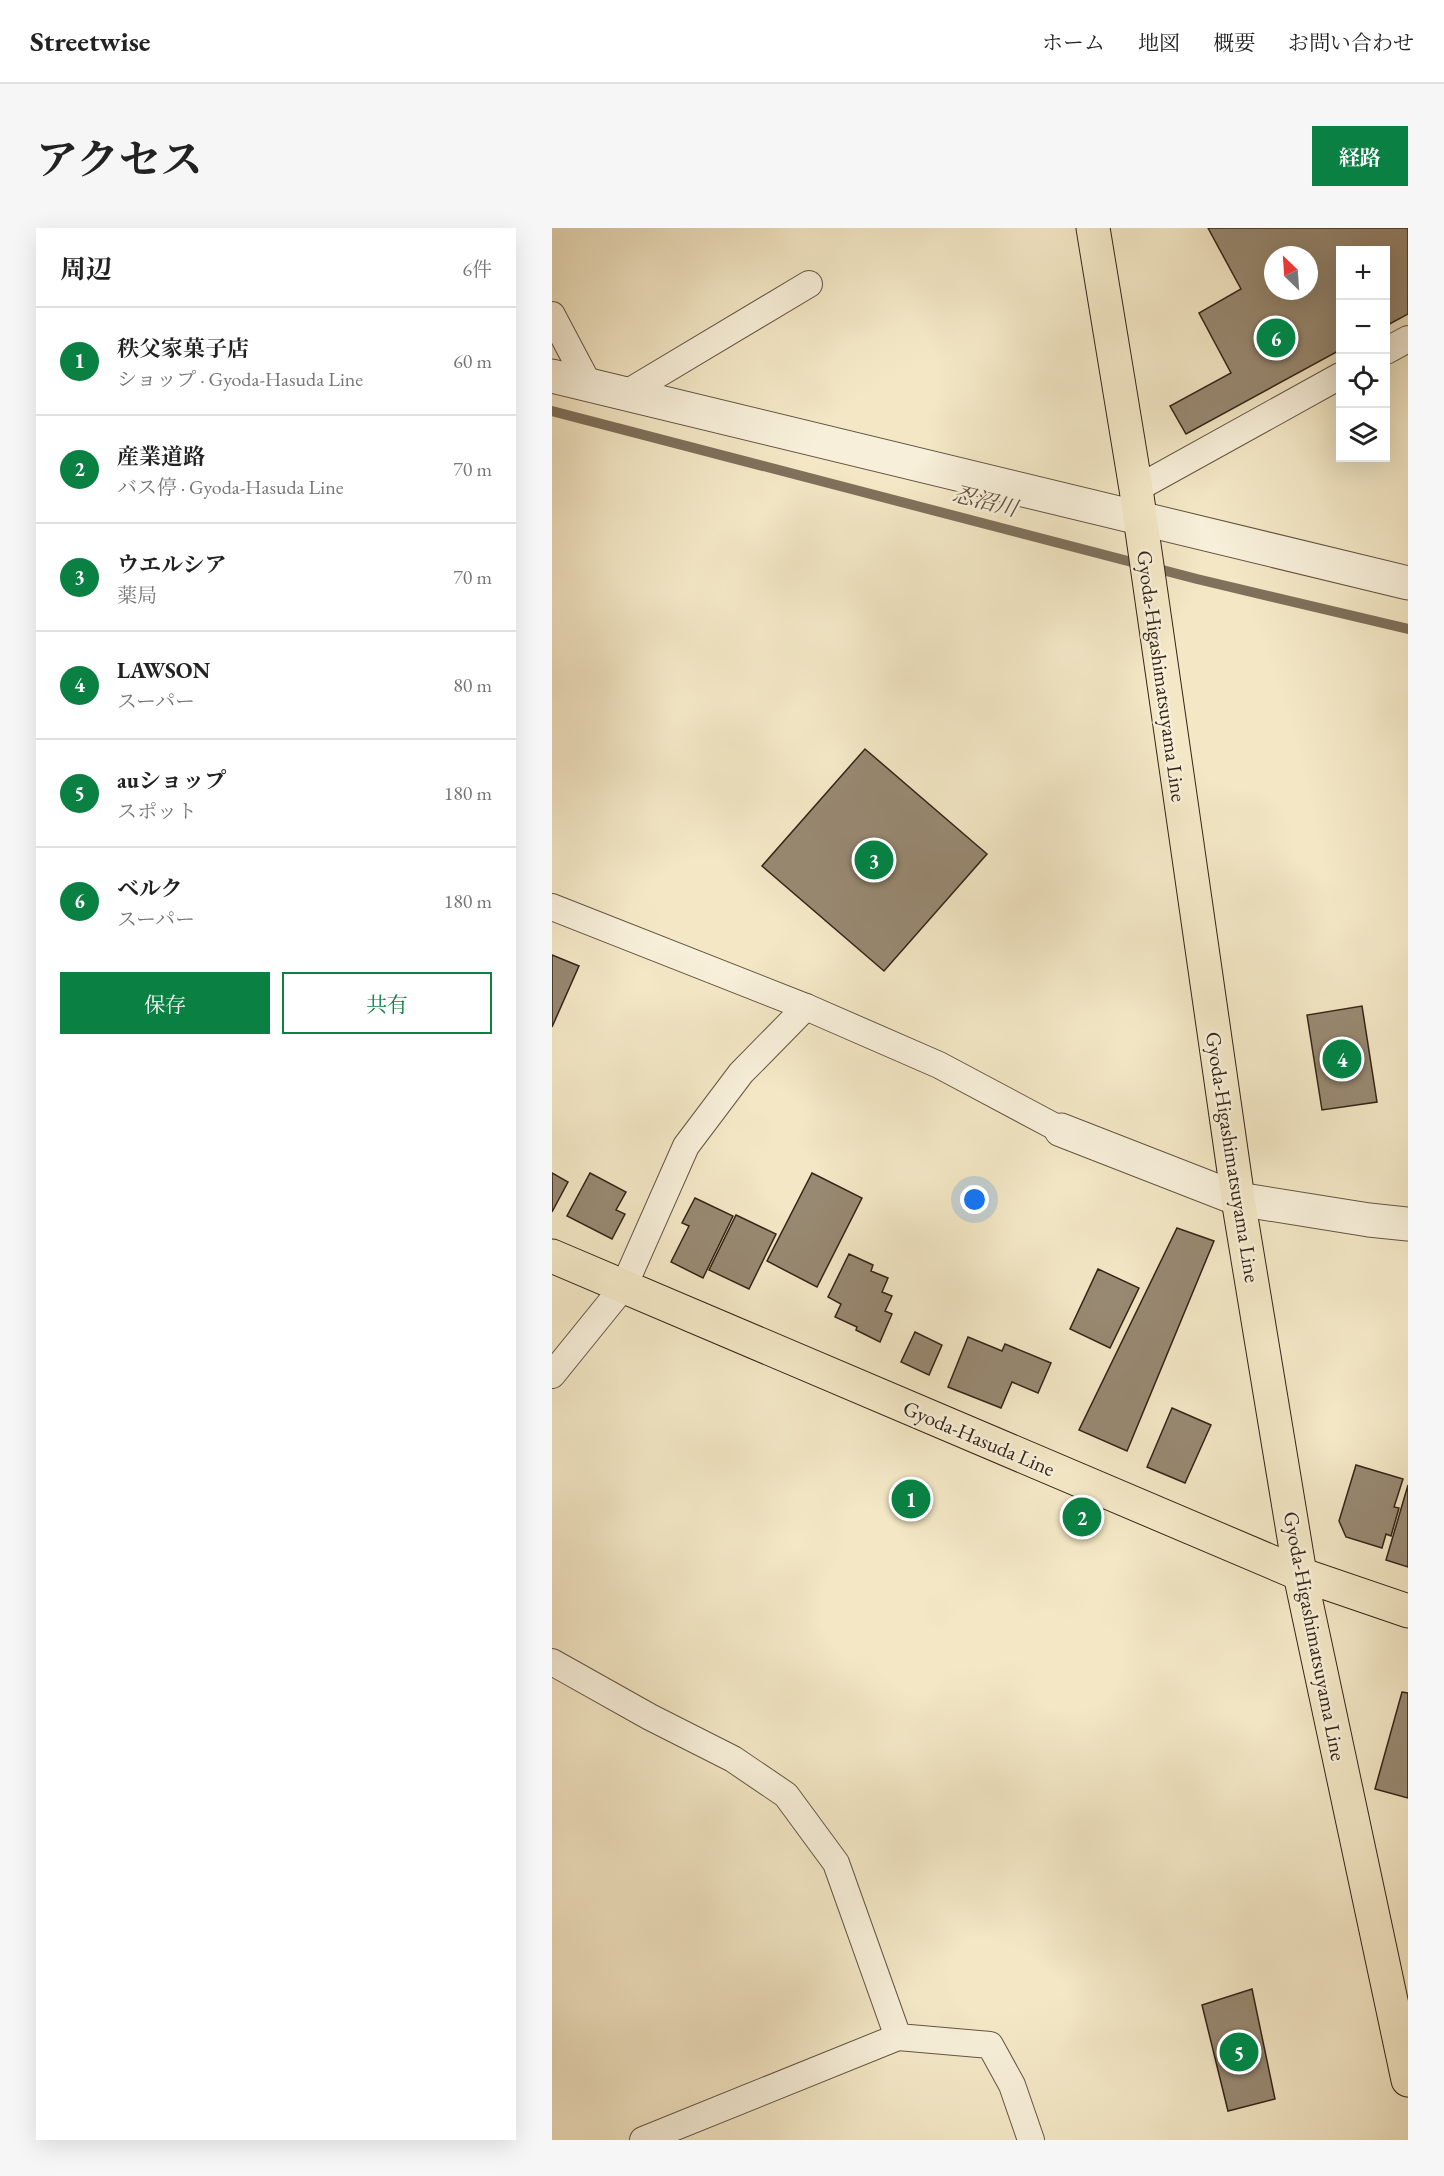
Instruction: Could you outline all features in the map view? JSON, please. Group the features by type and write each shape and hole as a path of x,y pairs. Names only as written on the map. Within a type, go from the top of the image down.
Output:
{"main road":[{"name":"Gyoda-Higashimatsuyama Line","path":"1093,228 1138,503 1238,1199 1300,1574 1408,2080"},
{"name":"Gyoda-Hasuda Line","path":"552,1256 1300,1574 1408,1611"}],"street":[{"path":"625,394 809,284"},
{"path":"552,315 589,385"},
{"path":"1390,349 1408,339"},
{"path":"552,376 625,394 1138,503 1408,583"},
{"path":"1138,503 1336,379"},
{"path":"552,907 806,1007 939,1065 1061,1130 1238,1199 1408,1224"},
{"path":"552,1375 624,1286 686,1146 741,1073 806,1007"},
{"path":"552,1662 650,1717 733,1759 786,1795 836,1863 898,2037"},
{"path":"643,2140 898,2037 990,2045 1012,2085 1031,2140"}],"building":[{"path":"1208,228 1408,228 1408,314 1390,324 1390,246 1336,246 1336,352 1186,434 1170,406 1231,373 1199,313 1241,289"},
{"path":"865,749 987,854 884,971 762,866"},
{"path":"552,955 579,966 552,1027"},
{"path":"1362,1006 1377,1102 1322,1110 1307,1015"},
{"path":"552,1173 568,1182 552,1212"},
{"path":"590,1173 626,1192 616,1210 625,1214 612,1239 567,1216"},
{"path":"812,1173 862,1198 817,1287 767,1261"},
{"path":"695,1198 733,1216 703,1278 671,1262 689,1226 682,1223"},
{"path":"736,1215 776,1234 749,1289 709,1270"},
{"path":"1177,1228 1214,1241 1127,1451 1079,1430"},
{"path":"849,1254 873,1265 871,1271 888,1278 882,1292 892,1296 885,1311 892,1314 880,1342 856,1330 857,1327 835,1317 841,1304 828,1297"},
{"path":"1098,1269 1139,1288 1110,1348 1070,1329"},
{"path":"915,1332 942,1345 929,1375 901,1362"},
{"path":"968,1337 1002,1351 1005,1344 1051,1363 1038,1393 1012,1382 1001,1408 948,1387"},
{"path":"1172,1408 1211,1425 1185,1483 1147,1467"},
{"path":"1356,1465 1403,1479 1394,1507 1399,1508 1391,1536 1386,1534 1382,1548 1346,1537 1339,1521"},
{"path":"1408,1485 1408,1567 1386,1560"},
{"path":"1402,1692 1408,1693 1408,1798 1375,1789"},
{"path":"1252,1989 1275,2099 1228,2111 1202,2005"}],"waterway":[{"name":"忍沼川","path":"552,411 1197,579 1408,629"}],"place":[{"name":"ベルク","path":"1276,338"},
{"name":"ウエルシア","path":"874,860"},
{"name":"LAWSON","path":"1342,1059"},
{"name":"秩父家菓子店","path":"911,1499"},
{"name":"産業道路","path":"1082,1517"},
{"name":"auショップ","path":"1239,2052"}]}
